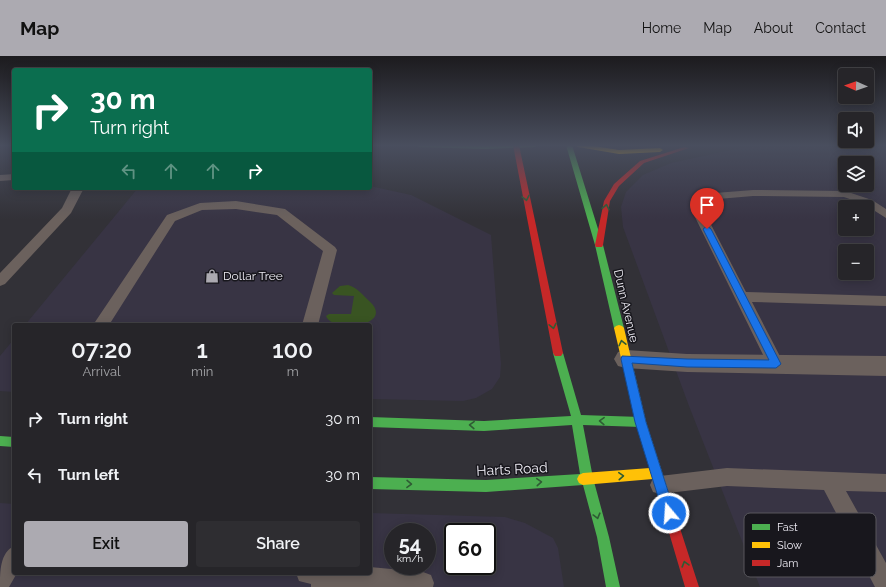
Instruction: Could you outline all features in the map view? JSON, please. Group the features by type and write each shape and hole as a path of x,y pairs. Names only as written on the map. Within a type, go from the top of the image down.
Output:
{"main road":[{"path":"521,170 557,348 577,420 587,478 603,537 613,587"},
{"name":"Dunn Avenue","path":"576,170 599,246 641,422 692,587"},
{"path":"599,246 607,201 616,185 633,170"},
{"path":"372,422 484,426 577,420 641,422"},
{"path":"0,441 12,442"},
{"name":"Harts Road","path":"372,483 486,486 587,478 658,479"}],"street":[{"path":"626,359 687,363 886,366"}],"lane":[{"path":"0,178 12,177"},
{"path":"0,281 67,210 77,190"},
{"path":"776,364 700,215 701,205 715,196 753,193 845,194 868,202 886,214"},
{"path":"102,323 170,218 200,207 236,205 281,212 330,250 311,323"},
{"path":"743,297 886,301"},
{"path":"658,479 727,477 886,483"},
{"path":"830,481 847,513"},
{"path":"0,581 12,560"},
{"path":"876,566 886,585"},
{"path":"317,578 423,583 422,587"}],"shaded area":[{"path":"655,170 838,170 838,192 874,192 874,170 886,170 886,587 760,587 756,577 876,577 876,513 744,513 744,546 689,406 623,227 621,207 626,192 643,175"},
{"path":"372,186 411,195 491,235 501,364 500,377 492,389 476,398 463,401 372,399 372,323 27,323 136,190 372,190"},
{"path":"12,341 12,392 0,391 0,356"},
{"path":"0,503 12,504 12,575 372,575 372,513 505,517 525,523 553,538 558,548 564,587 0,587"}],"green space":[{"path":"348,285 354,287 375,308 375,316 370,321 364,323 331,322 326,316 329,314 351,314 354,296 334,295 332,293 340,286"}],"traffic: fast":[{"path":"576,170 599,245 619,328"},
{"path":"558,353 577,420 587,478 603,537 613,587"},
{"path":"372,422 484,426 577,420 641,422"},
{"path":"0,441 12,442"},
{"path":"372,483 486,486 583,479"}],"traffic: slow":[{"path":"619,328 641,422 671,519"},
{"path":"583,479 656,473"}],"traffic: jam":[{"path":"521,170 558,353"},
{"path":"599,245 607,201 616,185 633,170"},
{"path":"671,519 692,587"}],"place":[{"name":"Dollar Tree","path":"212,276"}],"route":[{"path":"669,513 641,422 626,359 687,363 776,364 707,229"}]}
